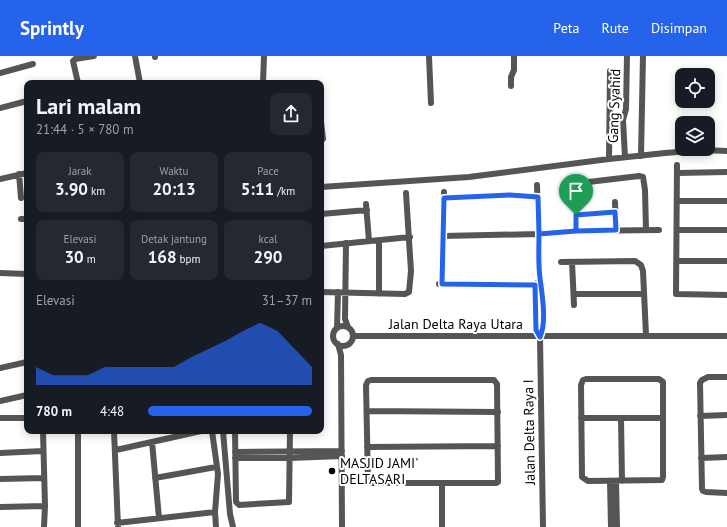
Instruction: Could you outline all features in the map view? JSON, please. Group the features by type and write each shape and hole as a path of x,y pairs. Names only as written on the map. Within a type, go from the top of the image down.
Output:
{"street":[{"path":"77,80 73,61 75,59 94,56"},
{"path":"134,56 139,80"},
{"path":"264,56 264,80"},
{"path":"428,56 431,103"},
{"path":"511,86 511,78 514,70 514,56"},
{"name":"Gang Syahid","path":"626,157 623,120 626,109 628,56"},
{"path":"641,156 643,56"},
{"path":"0,73 33,64"},
{"path":"609,159 610,71"},
{"path":"0,108 24,102"},
{"path":"324,187 393,181 464,178 626,157 697,151 727,151"},
{"path":"677,165 676,294 727,295"},
{"path":"677,173 727,172"},
{"path":"0,179 24,173"},
{"path":"19,174 21,198"},
{"path":"576,231 576,188 578,184 641,176 644,180 645,190 646,230"},
{"name":"Jalan Delta Raya I","path":"443,236 444,195 510,195 537,191 539,283 543,330 540,337 543,527"},
{"path":"324,292 405,294 409,292 411,271 410,237 406,193"},
{"path":"677,201 727,201"},
{"path":"615,202 616,230"},
{"path":"324,214 366,207 369,241"},
{"path":"576,215 615,212"},
{"path":"539,283 441,284 443,236 539,234 576,231 659,230"},
{"path":"677,230 727,230"},
{"path":"324,246 410,237"},
{"path":"379,240 379,294"},
{"path":"346,243 338,328 335,331 334,337 341,355 341,527 347,527"},
{"path":"677,261 727,261"},
{"path":"561,262 636,262 641,265 643,271 646,335"},
{"path":"572,262 574,305"},
{"path":"0,273 24,274"},
{"path":"341,293 345,319 348,327 353,332 351,343 345,346 341,355"},
{"path":"574,294 643,294"},
{"path":"338,328 348,327"},
{"name":"Jalan Delta Raya Utara","path":"353,336 727,336"},
{"path":"338,344 345,346"},
{"path":"0,368 24,363"},
{"path":"727,377 708,377 700,383 701,487 703,491 727,493"},
{"path":"659,379 663,384 663,478 660,480 588,481 582,477 581,418 581,385 583,380 659,379"},
{"path":"494,380 497,384 498,412 499,480 496,483 370,484 367,482 366,385 368,381 494,380"},
{"path":"0,401 24,396"},
{"path":"367,412 498,412"},
{"path":"700,416 727,415"},
{"path":"0,418 24,418"},
{"path":"581,418 663,418"},
{"path":"611,527 621,418"},
{"path":"43,434 45,506 44,527"},
{"path":"78,434 78,527"},
{"path":"114,434 118,525 159,518 215,512"},
{"path":"116,450 188,434"},
{"path":"212,434 218,478 215,512 216,527"},
{"path":"224,434 230,514 233,527"},
{"path":"235,434 236,502 239,505 290,502 290,434"},
{"path":"152,442 159,518"},
{"path":"366,447 498,446"},
{"path":"0,453 43,451"},
{"path":"235,455 342,454"},
{"path":"701,458 727,458"},
{"path":"155,478 216,467"},
{"path":"0,479 44,478"},
{"path":"616,481 617,527"},
{"path":"442,484 442,527"},
{"path":"0,507 45,506"}],"place":[{"name":"MASJID JAMI' DELTASARI","path":"332,471"}],"route":[{"path":"576,215 576,231 539,234 538,197 510,195 444,198 442,284 535,285 536,330 540,337 543,330 543,317 539,234 616,230 615,212 576,215"}]}
